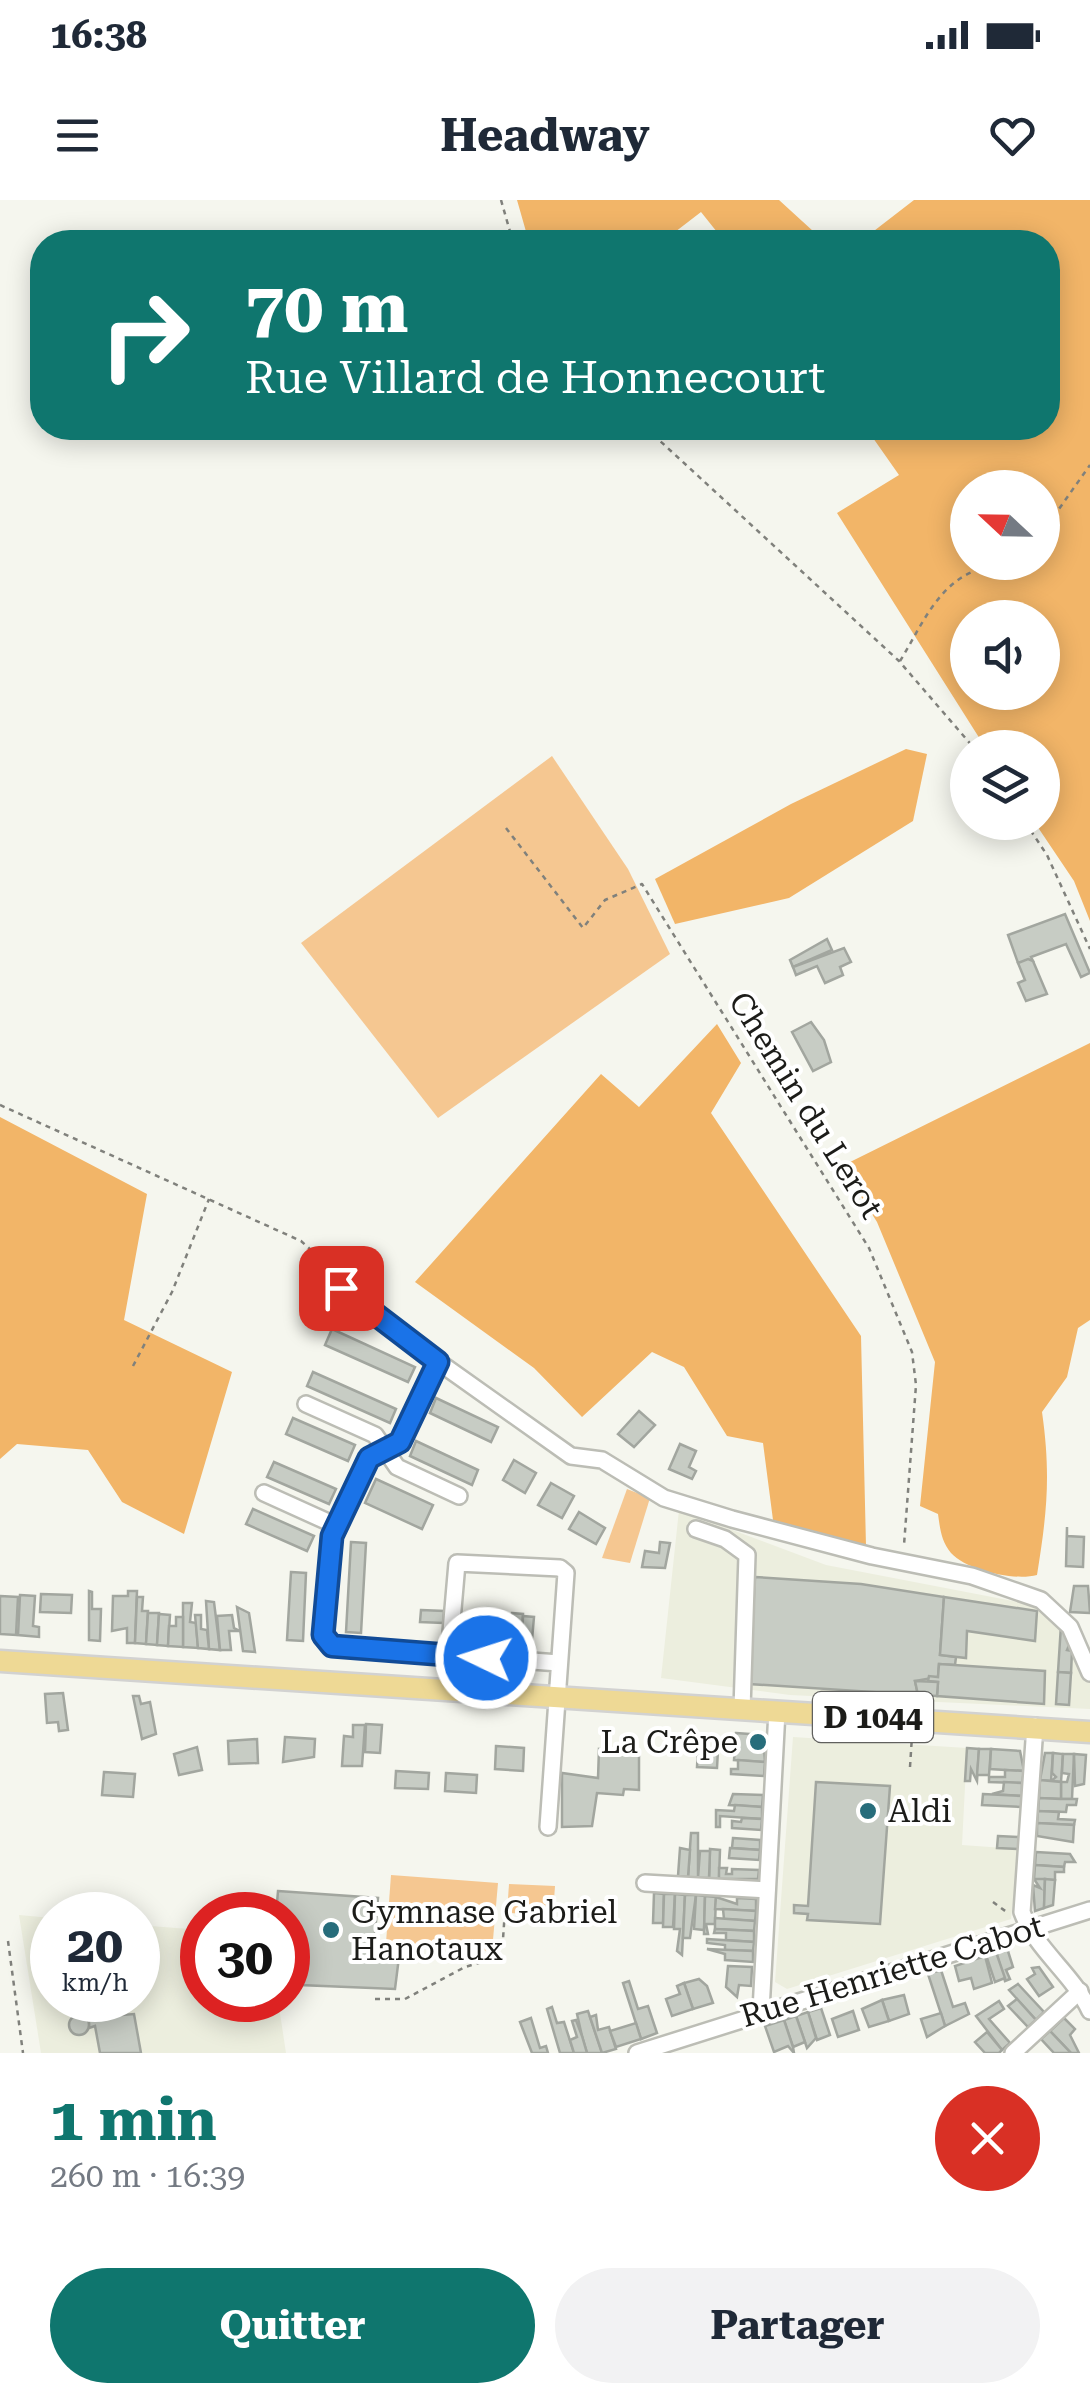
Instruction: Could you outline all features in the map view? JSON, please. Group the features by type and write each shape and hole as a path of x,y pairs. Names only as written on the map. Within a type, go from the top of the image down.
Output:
{"main road":[{"name":"D 1044","path":"0,1662 1090,1732"}],"street":[{"path":"323,1262 356,1301 572,1456 602,1460 664,1498 819,1543 972,1576 1040,1600 1070,1627 1090,1673"},
{"path":"438,1362 400,1442 369,1458 337,1526 323,1635 332,1646 560,1663"},
{"path":"306,1404 376,1435 397,1467 459,1496"},
{"path":"264,1493 337,1526"},
{"path":"696,1530 725,1539 747,1554 742,1708"},
{"path":"449,1655 457,1563 539,1566 566,1573 548,1827"},
{"path":"760,2012 777,1711"},
{"path":"1036,1726 1022,1912 1028,1929 1080,1991 1090,2011"},
{"path":"645,1883 767,1890"},
{"name":"Rue Henriette Cabot","path":"637,2053 1090,1910"},
{"path":"1013,2053 1080,1991"}],"path":[{"path":"502,200 510,230"},
{"path":"659,440 900,661 959,730"},
{"path":"1060,508 1090,466"},
{"path":"900,661 923,619 963,580"},
{"name":"Chemin du Lerot","path":"506,828 583,928 605,900 642,884 868,1248 912,1352 916,1385 905,1561"},
{"path":"1037,840 1090,949"},
{"path":"0,1106 301,1241 323,1262"},
{"path":"133,1366 172,1292 209,1199"},
{"path":"910,1767 913,1720"},
{"path":"375,1999 404,1999 465,1966 489,1960 503,1939 504,1910"},
{"path":"8,1941 22,2053"}],"shaded area":[{"path":"517,200 779,200 812,230 715,230 701,212 678,230 526,230"},
{"path":"914,200 1090,200 1090,921 1074,881 1046,840 1060,840 1060,730 974,730 962,710 1060,710 1060,600 950,600 950,692 837,513 899,475 874,440 1060,440 1060,230 875,230"},
{"path":"906,749 927,754 913,821 789,898 675,924 655,879 791,804"},
{"path":"552,756 628,869 670,954 438,1118 301,943"},
{"path":"717,1024 741,1063 711,1113 861,1336 866,1546 773,1520 763,1443 727,1436 684,1367 652,1352 582,1417 534,1368 415,1282 601,1074 639,1107"},
{"path":"1090,1043 1090,1320 1078,1328 1067,1377 1042,1412 1047,1494 1037,1575 1005,1575 969,1565 951,1553 941,1534 938,1514 920,1506 935,1362 877,1222 842,1166"},
{"path":"0,1117 147,1194 124,1320 232,1372 184,1534 122,1502 88,1450 17,1444 0,1459"},
{"path":"627,1489 650,1498 630,1563 602,1558"},
{"path":"679,1510 826,1565 1044,1607 1090,1659 1090,1709 790,1695 661,1678"},
{"path":"793,1737 967,1748 962,1845 1019,1849 1011,1919 787,1989 775,1982"},
{"path":"391,1875 498,1883 492,1951 386,1943"},
{"path":"509,1884 555,1886 553,1915 507,1913"},
{"path":"19,1915 30,1916 30,1984"},
{"path":"160,1927 180,1928 180,2022 281,2022 286,2053 41,2053 36,2022 160,2022"}],"building":[{"path":"1065,914 1090,973 1081,977 1066,944 1031,957 1033,961 1018,963 1008,935"},
{"path":"827,939 832,950 793,967 790,960"},
{"path":"844,948 851,962 840,967 843,975 825,983 817,966 796,975 793,967"},
{"path":"1033,961 1047,994 1026,1001 1018,983 1025,980 1018,963"},
{"path":"811,1022 824,1040 831,1062 813,1071 792,1032"},
{"path":"332,1329 415,1367 408,1382 325,1345"},
{"path":"313,1372 396,1409 390,1423 307,1386"},
{"path":"436,1398 498,1427 491,1442 430,1413"},
{"path":"639,1411 655,1425 634,1447 618,1434"},
{"path":"293,1418 355,1445 348,1461 286,1434"},
{"path":"416,1441 478,1470 472,1485 410,1456"},
{"path":"680,1444 696,1451 689,1467 696,1471 692,1479 669,1469"},
{"path":"514,1460 536,1473 525,1493 503,1480"},
{"path":"274,1462 336,1489 329,1504 267,1477"},
{"path":"376,1479 433,1505 422,1529 365,1503"},
{"path":"551,1483 574,1496 562,1518 538,1505"},
{"path":"253,1509 314,1536 307,1551 246,1524"},
{"path":"579,1512 605,1528 596,1544 569,1529"},
{"path":"1067,1527 1067,1536 1084,1537 1083,1567 1066,1566"},
{"path":"351,1542 366,1543 361,1633 346,1632"},
{"path":"660,1542 670,1543 665,1568 642,1567 645,1551 659,1553"},
{"path":"291,1572 306,1573 303,1641 287,1640"},
{"path":"755,1577 861,1584 944,1597 940,1655 956,1657 955,1665 939,1664 938,1677 915,1681 918,1695 749,1684"},
{"path":"1074,1586 1088,1586 1090,1613 1070,1612"},
{"path":"89,1591 92,1609 101,1609 100,1641 89,1640"},
{"path":"128,1591 137,1591 135,1643 127,1643 127,1628 112,1631 113,1596 128,1596"},
{"path":"41,1594 72,1595 71,1613 40,1612"},
{"path":"20,1595 35,1596 33,1626 39,1627 39,1637 18,1635"},
{"path":"0,1596 18,1597 16,1635 0,1634"},
{"path":"137,1597 143,1597 142,1611 148,1611 146,1644 135,1643"},
{"path":"944,1597 1037,1611 1035,1641 967,1631 966,1658 940,1655"},
{"path":"206,1601 214,1602 220,1650 209,1649"},
{"path":"183,1603 192,1603 190,1622 196,1623 198,1648 183,1647"},
{"path":"237,1607 249,1613 255,1652 243,1651"},
{"path":"421,1610 444,1611 443,1623 420,1622"},
{"path":"148,1613 159,1613 157,1645 146,1644"},
{"path":"466,1613 478,1613 476,1637 465,1636"},
{"path":"512,1613 523,1614 522,1640 510,1639"},
{"path":"159,1614 170,1615 168,1646 157,1645"},
{"path":"195,1615 201,1615 201,1629 207,1630 209,1649 198,1648"},
{"path":"232,1615 234,1628 240,1631 229,1631 231,1650 220,1650 217,1616"},
{"path":"523,1616 534,1617 532,1640 522,1640"},
{"path":"176,1617 183,1617 183,1647 168,1646 169,1626 176,1626"},
{"path":"1061,1625 1071,1641 1067,1650 1072,1651 1071,1673 1058,1672"},
{"path":"939,1664 1045,1671 1044,1704 937,1696 938,1682 928,1681 929,1676 938,1677"},
{"path":"1058,1672 1071,1673 1069,1705 1056,1704"},
{"path":"915,1681 938,1682 937,1696 918,1695"},
{"path":"63,1693 68,1730 59,1731 58,1722 47,1723 45,1694"},
{"path":"133,1696 139,1696 141,1704 150,1702 156,1734 142,1739"},
{"path":"366,1724 382,1725 380,1753 365,1752"},
{"path":"353,1725 365,1725 362,1766 342,1766 344,1736 353,1737"},
{"path":"736,1733 763,1735 765,1762 734,1760"},
{"path":"285,1737 315,1739 314,1757 283,1762"},
{"path":"257,1739 258,1763 229,1764 228,1741"},
{"path":"496,1746 524,1748 523,1771 495,1769"},
{"path":"197,1747 202,1770 179,1775 174,1754"},
{"path":"967,1748 979,1749 977,1781 971,1769 970,1781 965,1781"},
{"path":"599,1749 639,1754 639,1790 624,1789 623,1795 597,1793 592,1826 562,1827 562,1773 598,1778"},
{"path":"698,1749 718,1750 717,1768 697,1767"},
{"path":"979,1749 991,1749 989,1775 977,1775"},
{"path":"991,1749 1020,1751 1024,1771 990,1769"},
{"path":"1045,1753 1053,1753 1051,1781 1040,1780"},
{"path":"1053,1753 1063,1754 1061,1782 1051,1781 1056,1777 1052,1773"},
{"path":"1063,1754 1074,1754 1072,1799 1061,1799 1061,1782 1067,1782 1069,1774 1062,1773"},
{"path":"1074,1754 1086,1755 1084,1784 1075,1786"},
{"path":"738,1760 765,1762 764,1776 731,1774 731,1769 738,1769"},
{"path":"1005,1770 1024,1771 1022,1783 989,1782 989,1777 1005,1777"},
{"path":"396,1771 429,1773 428,1789 395,1788"},
{"path":"104,1772 135,1774 133,1797 102,1795"},
{"path":"446,1773 477,1775 476,1793 445,1791"},
{"path":"1040,1780 1061,1782 1061,1799 1039,1798"},
{"path":"816,1782 890,1786 880,1924 807,1920 808,1914 794,1913 794,1905 808,1906"},
{"path":"1004,1782 1022,1783 1022,1796 992,1794 1003,1791"},
{"path":"733,1794 763,1795 762,1807 729,1805"},
{"path":"983,1794 1022,1796 1021,1807 982,1805"},
{"path":"1039,1798 1077,1799 1076,1805 1067,1805 1066,1812 1038,1811"},
{"path":"735,1805 762,1807 762,1819 720,1816 720,1827 716,1827 716,1810 734,1811"},
{"path":"1038,1811 1059,1812 1058,1819 1075,1820 1074,1825 1037,1823"},
{"path":"742,1818 762,1819 761,1830 732,1828 732,1821 741,1822"},
{"path":"1037,1823 1074,1825 1073,1842 1037,1836"},
{"path":"691,1833 698,1833 698,1878 688,1877"},
{"path":"998,1836 1019,1837 1019,1849 997,1848"},
{"path":"733,1838 760,1840 760,1850 732,1848"},
{"path":"680,1848 690,1850 688,1877 678,1876"},
{"path":"730,1848 760,1850 759,1860 729,1858"},
{"path":"710,1849 720,1850 719,1879 709,1878"},
{"path":"700,1851 710,1851 709,1878 698,1878"},
{"path":"1036,1852 1070,1854 1075,1862 1065,1862 1064,1867 1035,1865"},
{"path":"1035,1865 1064,1867 1064,1872 1055,1872 1055,1880 1034,1879"},
{"path":"719,1868 727,1868 726,1874 732,1874 732,1869 759,1870 758,1879 719,1879"},
{"path":"1034,1879 1045,1879 1044,1908 1035,1911 1033,1885 1040,1888"},
{"path":"1045,1879 1055,1880 1053,1905 1044,1908"},
{"name":"Gymnase Gabriel Hanotaux","path":"310,1893 378,1898 374,1945 411,1949 411,1959 399,1957 395,1989 310,1985"},
{"path":"654,1893 664,1894 663,1923 653,1923"},
{"path":"664,1894 675,1894 673,1927 663,1927"},
{"path":"675,1894 685,1895 682,1955 677,1951 680,1929 674,1929"},
{"path":"685,1895 696,1895 690,1938 683,1938"},
{"path":"696,1895 705,1896 704,1930 694,1929"},
{"path":"705,1896 716,1897 715,1924 706,1924 708,1934 704,1934"},
{"path":"716,1897 737,1904 737,1898 756,1899 756,1911 715,1909"},
{"path":"723,1909 756,1911 755,1921 724,1919"},
{"path":"715,1918 755,1921 754,1931 715,1929"},
{"path":"715,1929 754,1931 754,1942 726,1940 726,1933 714,1933"},
{"path":"707,1939 754,1942 753,1951 725,1950 725,1945 707,1943"},
{"path":"1007,1948 1013,1967 1006,1970 1010,1979 1005,1981 996,1952"},
{"path":"707,1949 753,1951 753,1962 725,1960 725,1954"},
{"path":"996,1952 1005,1978 995,1982 986,1955"},
{"path":"985,1956 992,1983 974,1989 971,1978 959,1981 955,1966"},
{"path":"728,1966 752,1967 751,1986 739,1985 737,1997 726,1987"},
{"path":"1039,1967 1053,1987 1039,1996 1027,1979 1035,1974 1032,1968"},
{"path":"941,1970 953,2007 965,2003 969,2014 945,2026 928,1974"},
{"path":"699,1979 707,1986 713,2003 693,2009 684,1983"},
{"path":"629,1981 638,2009 648,2006 657,2033 641,2039 623,1983"},
{"path":"684,1983 693,2009 672,2016 666,1999 680,1994 677,1986"},
{"path":"1018,1984 1044,2012 1036,2020 1009,1990"},
{"path":"904,1995 909,2014 889,2021 882,2000"},
{"path":"1017,1999 1036,2020 1028,2027 1008,2006"},
{"path":"882,2000 889,2021 869,2027 862,2009"},
{"path":"999,2001 1004,2009 989,2019 1010,2043 1002,2050 976,2016"},
{"path":"552,2007 557,2023 564,2022 574,2053 560,2053 547,2009"},
{"path":"821,2008 830,2035 817,2040 808,2012"},
{"path":"588,2011 602,2053 587,2053 577,2014"},
{"path":"853,2011 859,2030 838,2037 832,2019"},
{"path":"808,2012 816,2038 807,2048 796,2016"},
{"path":"941,2013 945,2026 927,2037 921,2019"},
{"path":"596,2015 598,2030 609,2027 616,2049 602,2053 590,2017"},
{"path":"796,2016 805,2042 793,2047 784,2020"},
{"path":"531,2018 540,2048 546,2046 548,2053 532,2053 520,2022"},
{"path":"1064,2018 1075,2029 1070,2035 1079,2053 1071,2053 1050,2031"},
{"path":"576,2020 587,2053 574,2053 570,2040 577,2037 572,2021"},
{"path":"784,2020 794,2053 788,2046 774,2052 765,2026"},
{"path":"70,2022 88,2022 86,2032 79,2035 69,2025"},
{"path":"89,2022 135,2022 141,2053 100,2053 95,2026 89,2028"},
{"path":"636,2023 641,2039 616,2047 610,2031"},
{"path":"1050,2031 1071,2053 1054,2053 1041,2039"},
{"path":"987,2032 1002,2050 999,2053 985,2053 975,2042"}],"place":[{"name":"La Crêpe","path":"758,1742"},
{"name":"Aldi","path":"868,1811"},
{"name":"Gymnase Gabriel Hanotaux","path":"331,1930"}],"route":[{"path":"341,1288 438,1362 400,1442 369,1458 332,1536 323,1635 332,1646 486,1658"}]}
